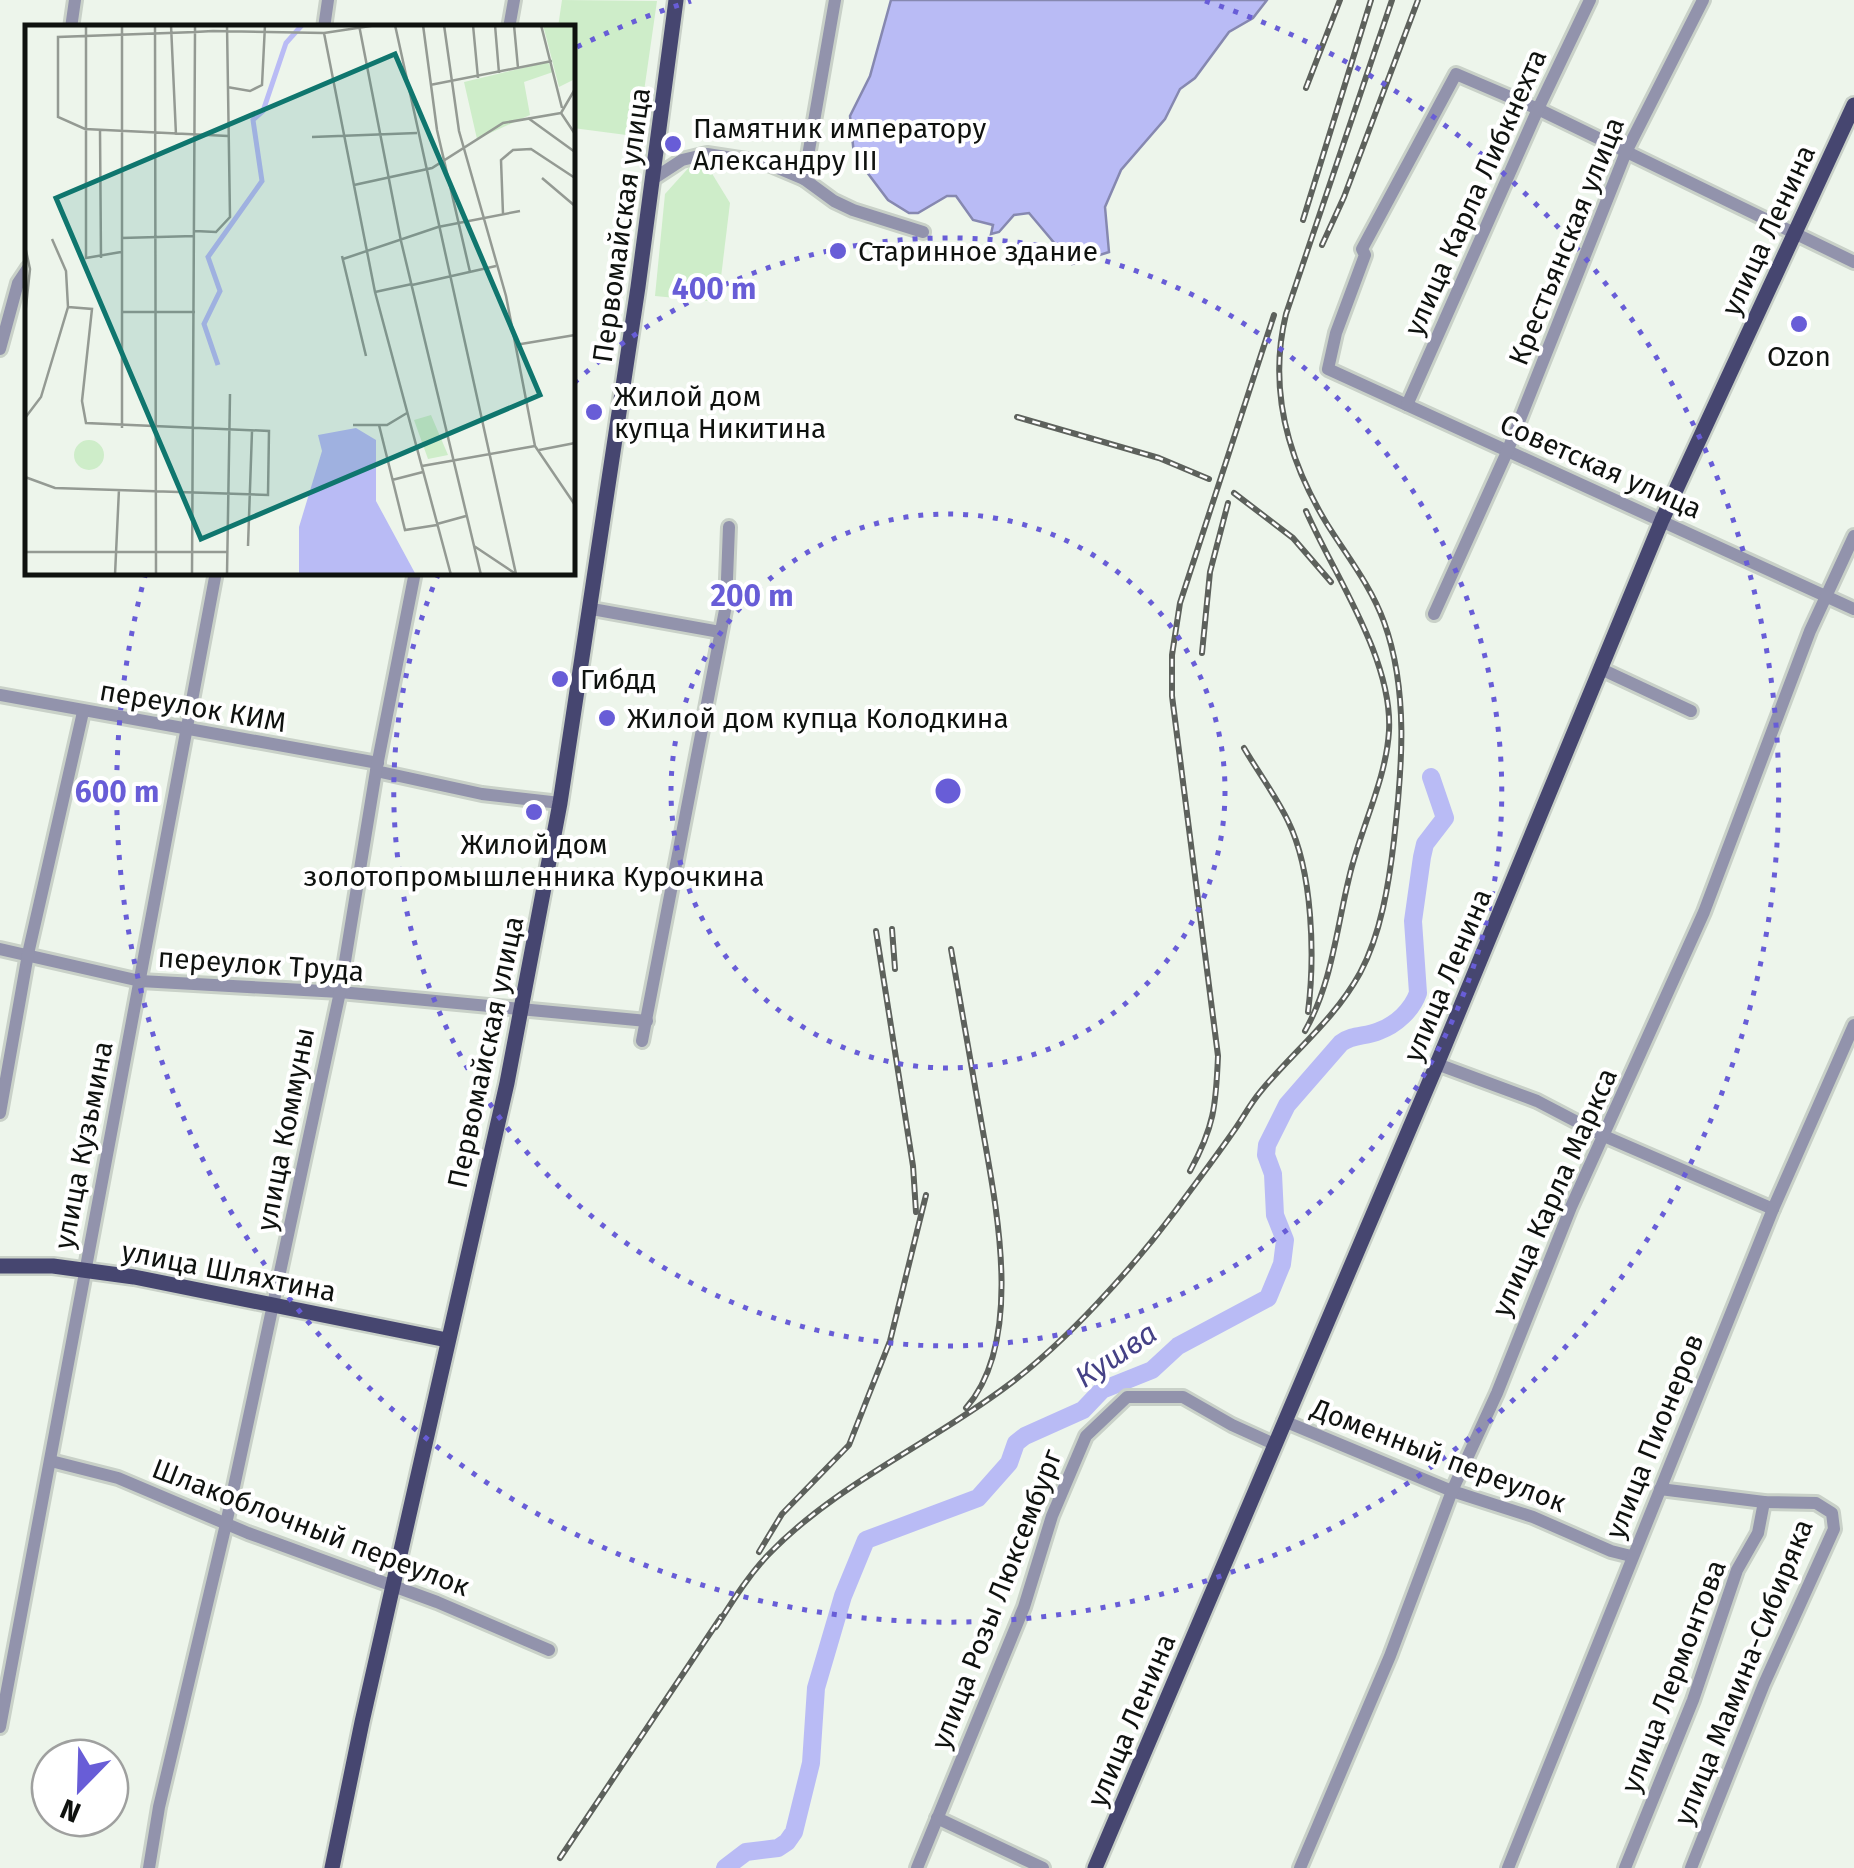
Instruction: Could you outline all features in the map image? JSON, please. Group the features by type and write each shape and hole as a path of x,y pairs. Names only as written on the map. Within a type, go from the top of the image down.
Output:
{"main road":[{"name":"Первомайская улица","path":"332,1868 522,1009 560,803 592,609 676,0"},
{"name":"улица Ленина","path":"1095,1868 1437,1064 1662,520 1854,105"},
{"name":"улица Шляхтина","path":"0,1266 84,1270 181,1285 448,1340"}],"street":[{"path":"71,25 76,0"},
{"path":"324,25 328,0"},
{"path":"509,25 514,0"},
{"path":"804,179 836,0"},
{"name":"улица Карла Либкнехта","path":"1407,406 1590,0"},
{"name":"Крестьянская улица","path":"1434,614 1507,452 1626,152 1703,0"},
{"name":"Советская улица","path":"1538,109 1456,74 1362,249 1364,256 1336,333 1328,369 1854,608"},
{"path":"1538,109 1854,262"},
{"path":"653,179 682,160 707,154 766,163 804,179 843,206 923,232"},
{"path":"0,349 18,284 25,273"},
{"path":"0,277 18,284"},
{"path":"642,1041 726,605 729,527"},
{"name":"улица Карла Маркса","path":"1300,1868 1390,1656 1452,1490 1704,912 1826,596 1854,536"},
{"name":"улица Кузьмина","path":"0,1727 215,575"},
{"name":"улица Коммуны","path":"149,1868 159,1807 226,1524 340,992 413,575"},
{"path":"592,609 720,632"},
{"path":"1602,669 1691,712"},
{"name":"переулок КИМ","path":"0,695 377,767 482,794 560,803"},
{"path":"0,1113 28,954 83,712"},
{"name":"переулок Труда","path":"0,949 140,980 340,992 647,1021"},
{"name":"улица Пионеров","path":"1508,1868 1773,1209 1854,1026"},
{"path":"1437,1064 1538,1101 1604,1136 1773,1209"},
{"name":"улица Розы Люксембург","path":"916,1868 1024,1607 1052,1516 1086,1436 1127,1397 1182,1397 1274,1444"},
{"name":"Доменный переулок","path":"1284,1420 1452,1490 1631,1556"},
{"name":"Шлакоблочный переулок","path":"51,1461 118,1478 550,1650"},
{"path":"1660,1490 1764,1502"},
{"name":"улица Мамина-Сибиряка","path":"1692,1868 1764,1684 1834,1529 1832,1513 1816,1503 1764,1502"},
{"name":"улица Лермонтова","path":"1625,1868 1693,1700 1737,1570 1758,1533 1764,1502"},
{"path":"937,1818 1043,1868"}],"green space":[{"path":"562,0 657,1 638,133 634,136 575,128 575,25 558,25"},
{"path":"692,164 708,167 730,203 718,302 655,296 665,194"}],"water":[{"path":"891,0 1267,0 1253,18 1229,32 1195,78 1180,89 1165,119 1121,170 1105,207 1109,252 1072,264 1029,213 1014,215 999,232 991,234 993,225 973,220 956,196 947,196 918,213 909,213 888,200 854,155 850,116 870,76"}],"waterway":[{"name":"Кушва","path":"725,1868 746,1852 778,1848 794,1832 811,1763 816,1688 843,1596 866,1540 978,1498 1009,1463 1016,1443 1025,1436 1083,1410 1102,1390 1152,1370 1178,1346 1268,1298 1282,1264 1285,1240 1275,1215 1267,1145 1287,1105 1341,1043 1391,1025 1408,1011 1418,993 1413,921 1422,857 1425,844 1445,818 1431,777"}],"railway":[{"path":"1306,88 1340,0"},
{"path":"1303,220 1371,0"},
{"path":"716,1627 754,1572 795,1530 853,1486 1007,1386 1097,1304 1158,1233 1261,1091 1350,990 1367,958 1387,891 1397,813 1401,758 1397,675 1379,609 1302,475 1285,423 1279,369 1286,314 1392,0"},
{"path":"1322,245 1418,0"},
{"path":"1190,1171 1212,1116 1218,1056 1172,696 1172,655 1180,603 1274,315"},
{"path":"1017,417 1159,458 1209,479"},
{"path":"1234,493 1293,538 1331,582"},
{"path":"1202,653 1210,572 1228,503"},
{"path":"1305,1031 1327,975 1354,860 1383,768 1389,731 1388,704 1372,647 1306,511"},
{"path":"1244,748 1288,821 1303,865 1311,941 1308,1012"},
{"path":"892,929 895,969"},
{"path":"876,931 913,1166 916,1212"},
{"path":"951,949 992,1181 1001,1263 996,1343 985,1378 966,1408"},
{"path":"759,1552 782,1514 849,1445 890,1341 926,1195"},
{"path":"560,1858 721,1617"}],"place":[{"name":"Памятник императору Александру III","path":"673,144"},
{"name":"Старинное здание","path":"838,251"},
{"name":"Ozon","path":"1799,324"},
{"name":"Жилой дом купца Никитина","path":"594,412"},
{"name":"Гибдд","path":"560,679"},
{"name":"Жилой дом купца Колодкина","path":"607,718"},
{"name":"Жилой дом золотопромышленника Курочкина","path":"534,812"}]}
